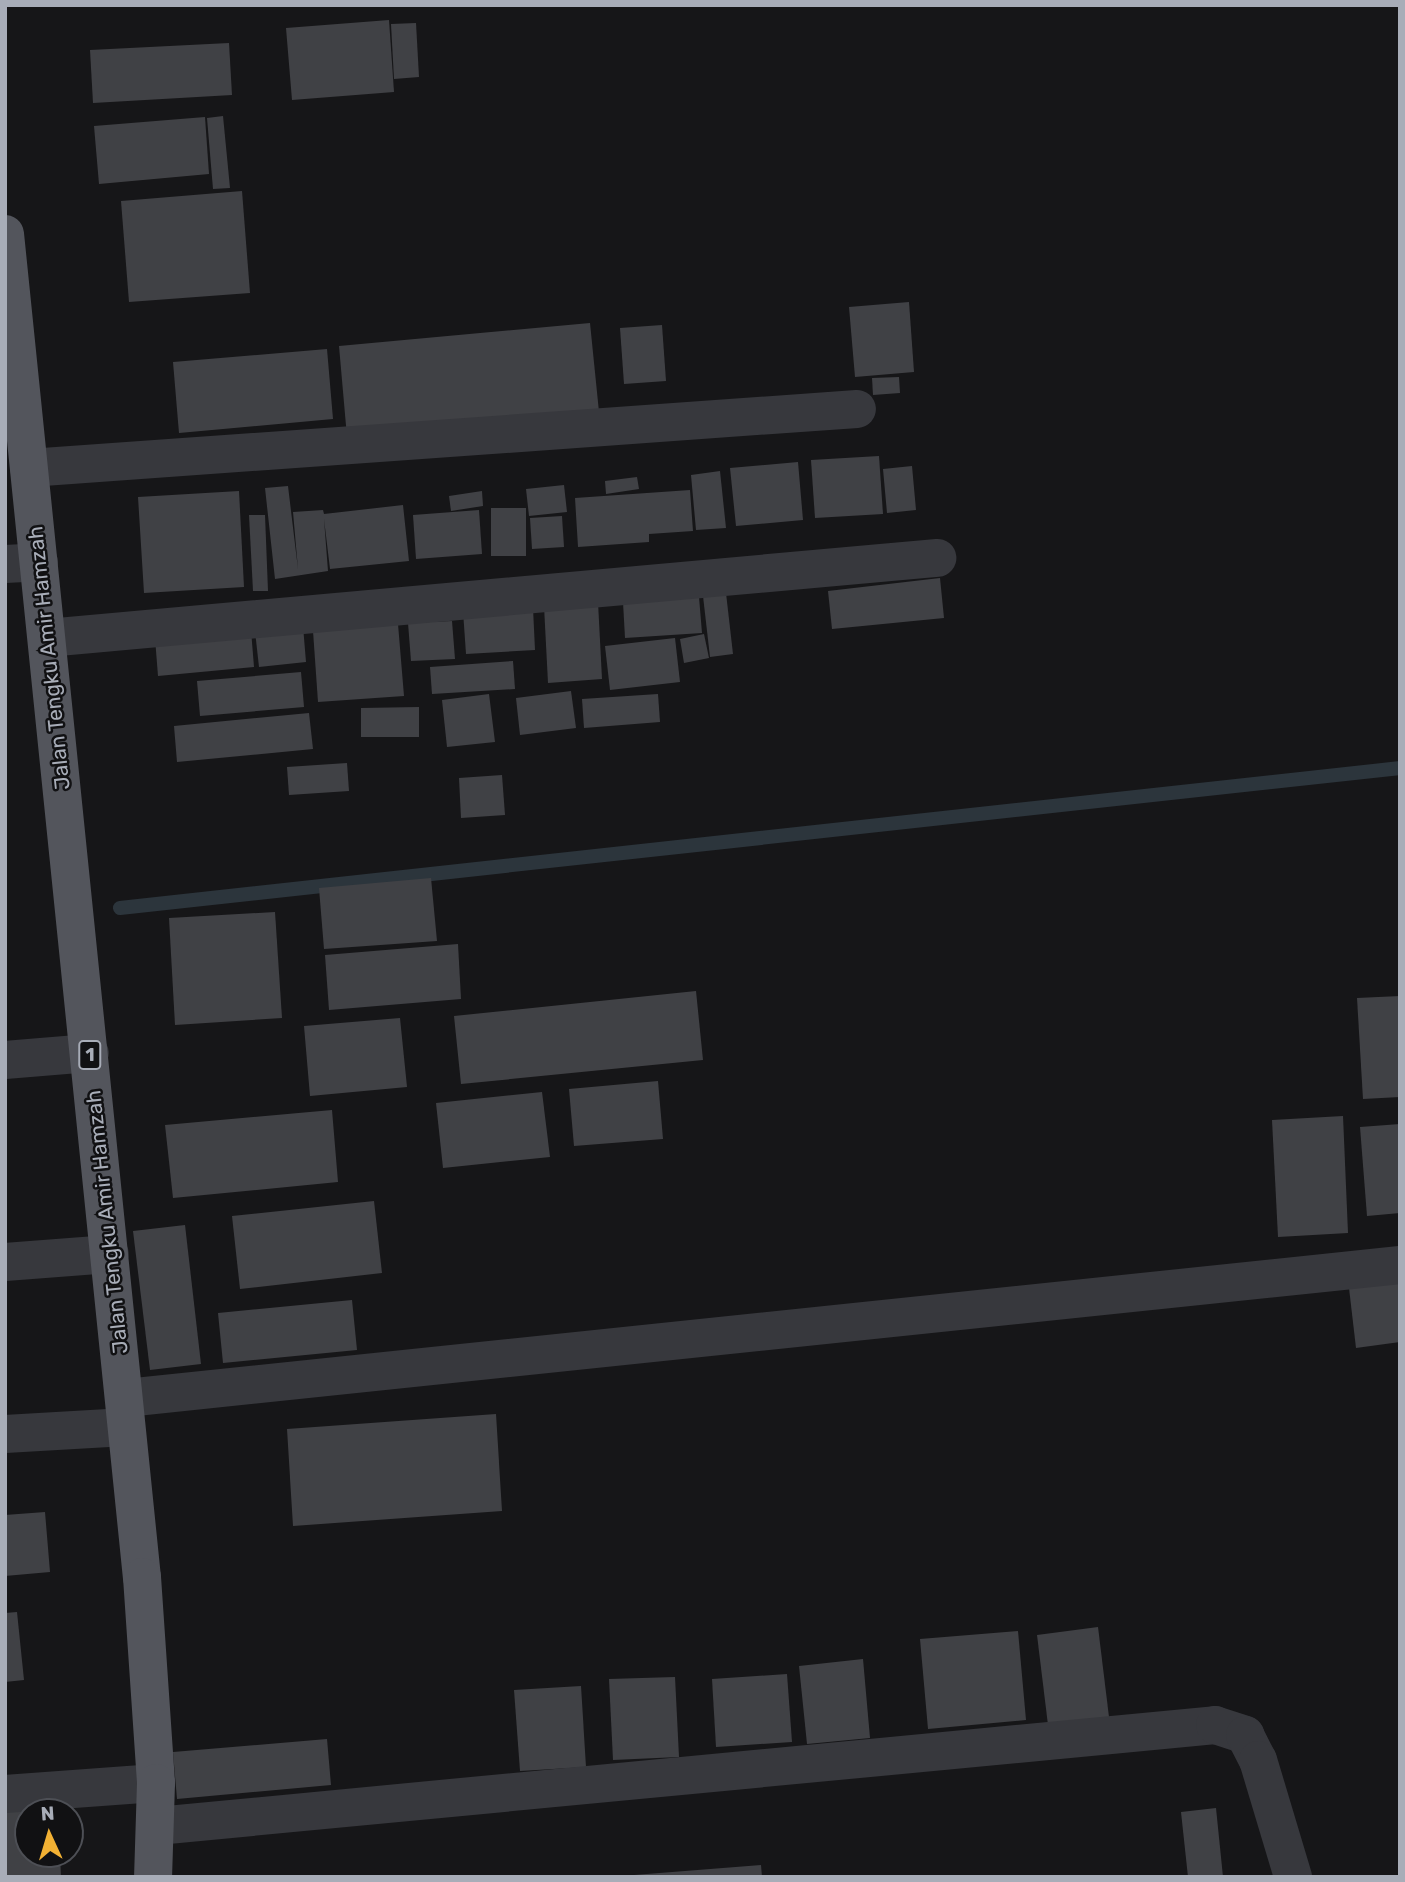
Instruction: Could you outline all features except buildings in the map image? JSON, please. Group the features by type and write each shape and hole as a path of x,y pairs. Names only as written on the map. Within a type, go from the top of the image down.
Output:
{"main road":[{"name":"Jalan Tengku Amir Hamzah","path":"5,234 29,468 22,563 47,638 126,1413 156,1783 157,1826 153,1877"}],"street":[{"path":"29,468 857,409"},
{"path":"47,638 937,558"},
{"path":"5,1060 90,1053"},
{"path":"5,1262 110,1254"},
{"path":"5,1434 126,1413 1400,1265"},
{"path":"157,1826 1215,1725 1245,1735 1258,1760 1293,1877"},
{"path":"5,1794 156,1783"}],"waterway":[{"path":"120,908 1400,768"}]}
